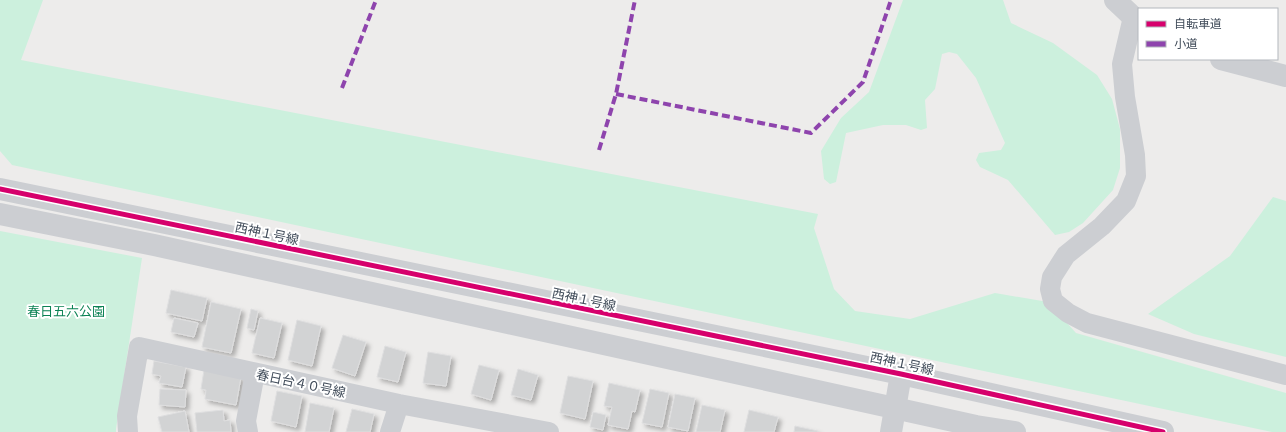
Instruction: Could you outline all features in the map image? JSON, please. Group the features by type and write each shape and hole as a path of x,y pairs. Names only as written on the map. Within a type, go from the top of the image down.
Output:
{"street":[{"path":"1115,0 1136,19 1122,64 1135,155 1136,176 1126,202 1102,226 1066,254 1052,277 1050,289 1053,301 1068,313 1087,323 1286,375"},
{"path":"1225,60 1286,76"},
{"name":"西神１号線","path":"0,189 901,374 1163,432"},
{"path":"0,214 154,245 976,426 1015,432"},
{"name":"春日台４０号線","path":"128,432 127,416 139,347 399,404 539,431"},
{"path":"248,432 246,422 254,373"},
{"path":"891,432 901,374"},
{"path":"390,432 399,404"}],"green space":[{"path":"0,0 43,0 21,60 818,214 814,228 834,289 855,311 910,319 995,293 1048,302 1076,333 1286,393 1286,432 1272,432 12,165 0,151"},
{"path":"903,0 1003,0 1011,23 1053,43 1097,75 1112,99 1120,129 1120,168 1113,190 1083,223 1069,232 1055,235 1008,180 980,167 976,160 979,153 1001,150 1005,143 976,78 957,54 949,52 942,54 935,89 925,100 927,128 921,130 906,125 883,125 846,133 836,182 830,184 824,179 821,151 841,118 869,92"},
{"path":"1273,197 1286,201 1286,357 1194,334 1148,314 1230,256"},
{"name":"春日五六公園","path":"0,231 142,258 116,432 0,432"}],"building":[{"path":"171,290 207,298 202,321 166,313"},
{"path":"211,302 241,309 231,353 202,347"},
{"path":"251,309 258,311 254,330 247,328"},
{"path":"174,318 198,323 194,337 171,332"},
{"path":"260,318 282,323 274,358 252,353"},
{"path":"297,320 321,326 312,366 288,360"},
{"path":"343,335 366,342 355,376 332,368"},
{"path":"385,346 406,352 398,382 377,377"},
{"path":"428,352 451,356 446,386 423,383"},
{"path":"154,361 186,367 182,387 159,383 161,376 152,374"},
{"path":"479,365 499,370 491,400 471,394"},
{"path":"518,369 538,375 531,400 511,395"},
{"path":"204,370 241,377 236,405 205,399 206,390 201,389"},
{"path":"568,376 593,381 585,419 560,413"},
{"path":"609,383 640,390 635,412 632,411 628,429 608,425 612,407 604,406"},
{"path":"160,389 186,390 185,407 159,405"},
{"path":"650,389 669,393 662,427 642,423"},
{"path":"277,391 302,396 296,427 271,421"},
{"path":"675,394 695,398 688,431 668,427"},
{"path":"310,403 334,408 329,432 305,432"},
{"path":"702,405 725,410 720,432 696,432"},
{"path":"352,409 374,414 370,432 346,432"},
{"path":"223,410 224,421 230,420 231,432 197,432 195,413"},
{"path":"749,410 778,417 774,432 744,432"},
{"path":"185,411 189,432 162,432 158,417"},
{"path":"593,412 606,415 603,430 590,427"},
{"path":"795,426 818,431 794,432"}],"marked path":[{"path":"342,88 376,0"},
{"path":"599,150 616,94 635,0"},
{"path":"616,94 811,133 863,82 891,0"}],"cycle path":[{"path":"0,189 901,374 1163,432"}]}
